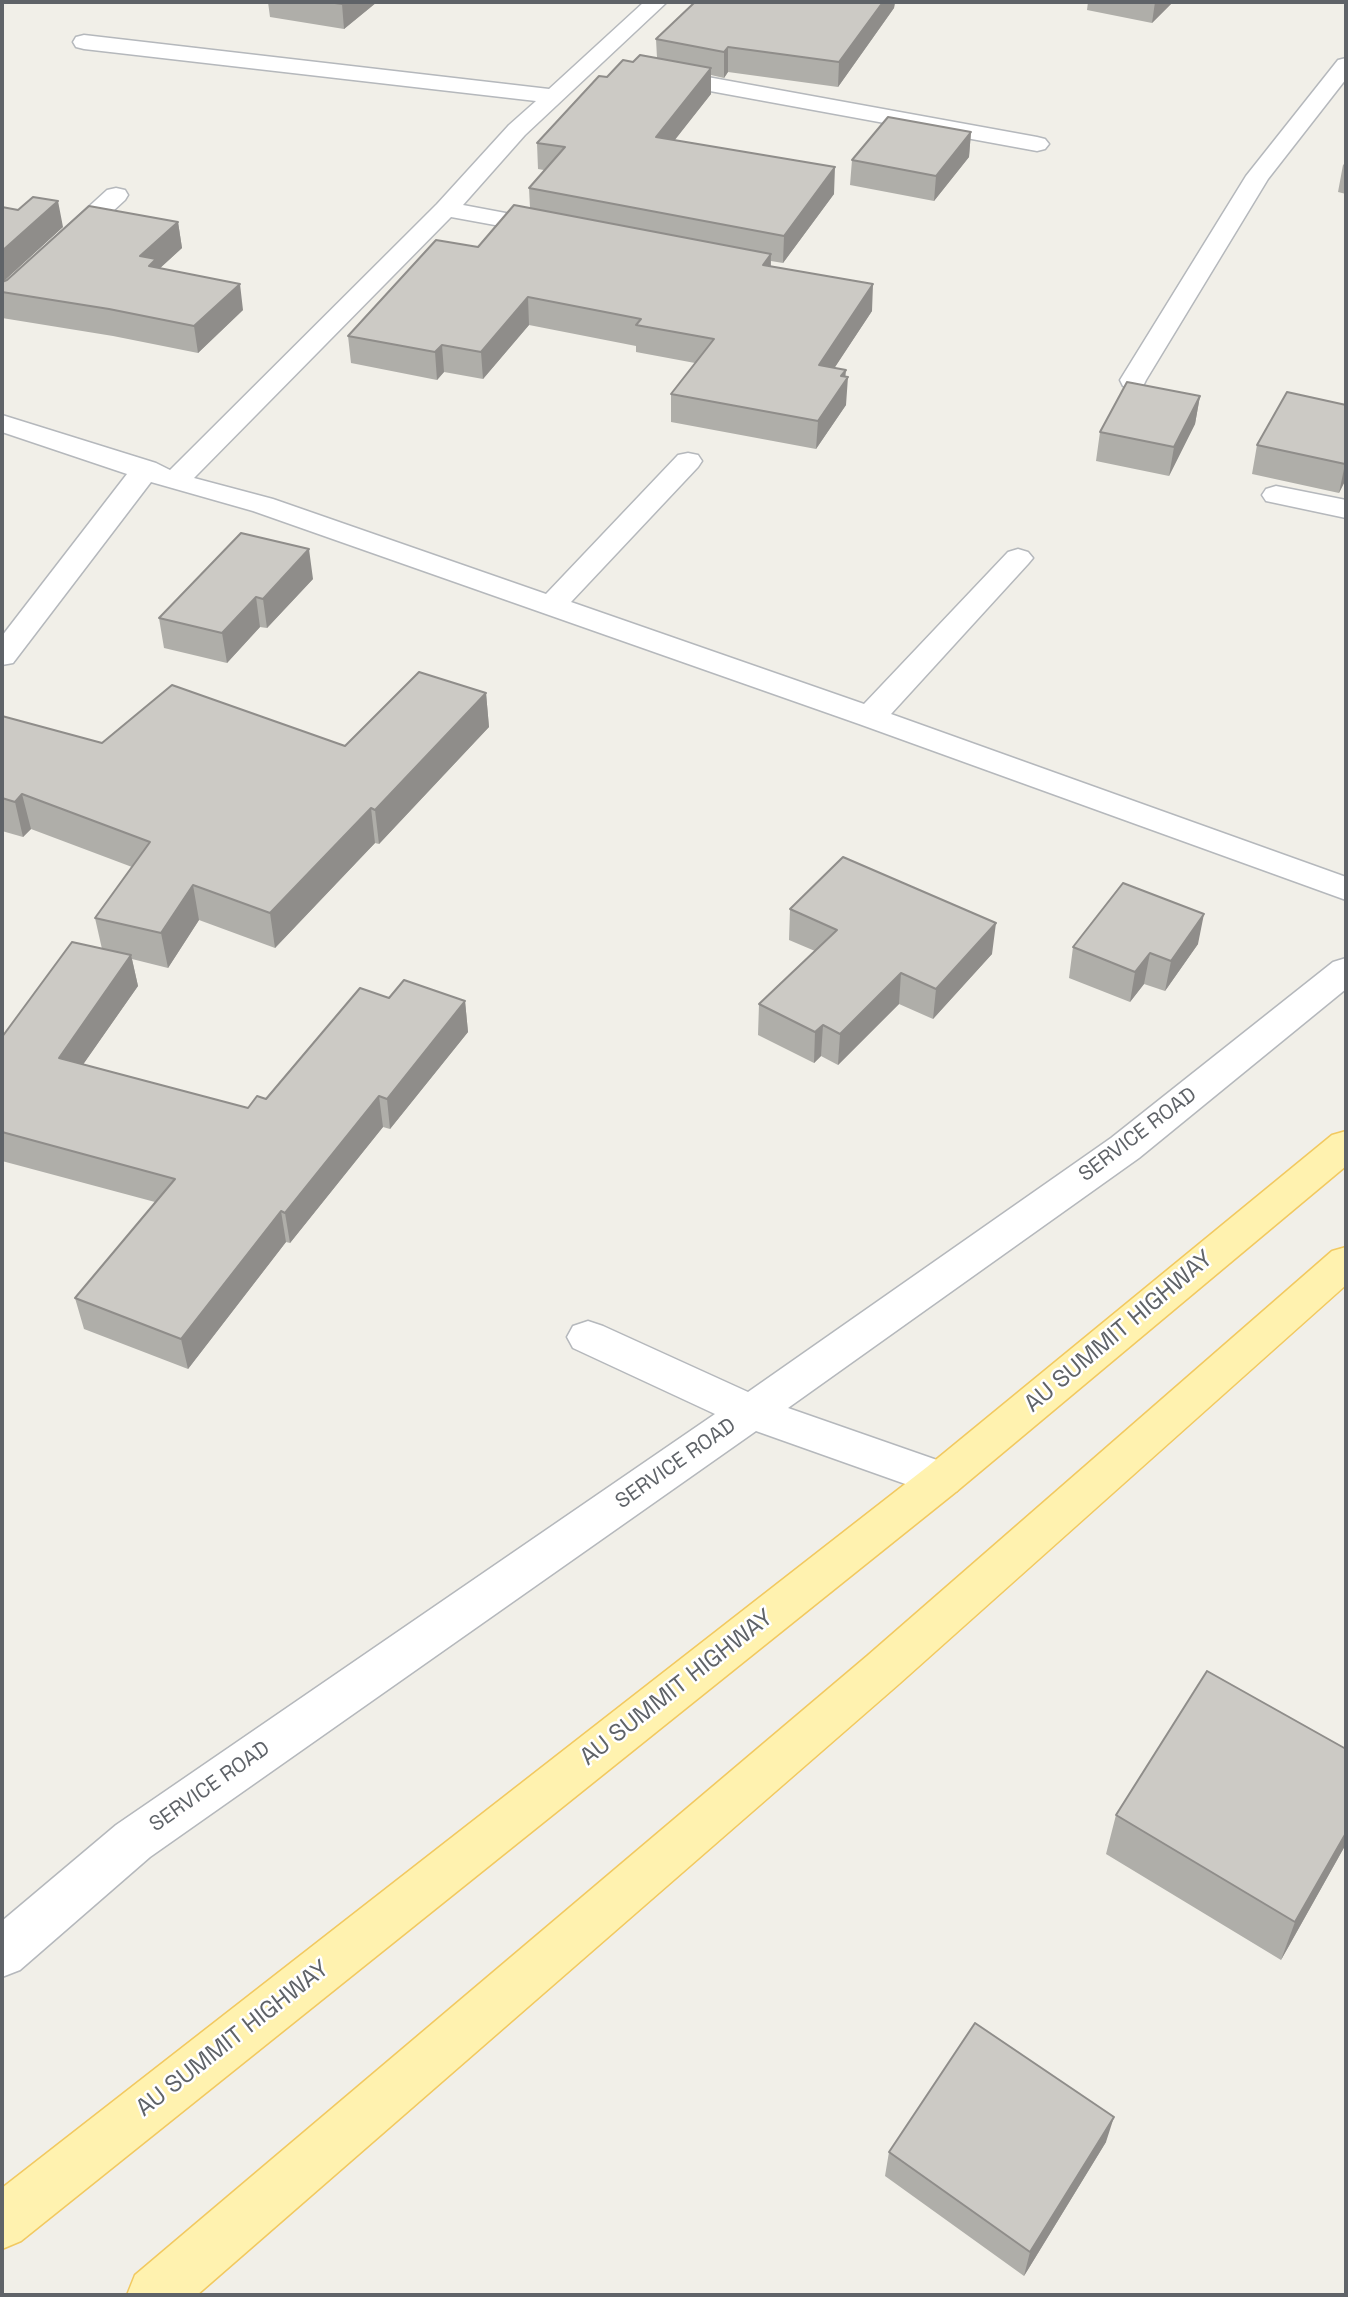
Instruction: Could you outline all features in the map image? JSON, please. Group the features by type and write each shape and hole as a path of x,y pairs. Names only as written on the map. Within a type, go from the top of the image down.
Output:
{"main road":[{"name":"AU SUMMIT HIGHWAY","path":"2,2222 942,1479 1346,1145"},
{"path":"155,2295 883,1670 1346,1262"}],"street":[{"path":"175,481 446,209 517,130 656,2"},
{"path":"83,42 554,96"},
{"path":"591,61 819,106 1037,144"},
{"path":"1133,380 1258,176 1346,65"},
{"path":"2,300 116,195"},
{"path":"446,209 580,234"},
{"path":"2,423 146,469 175,481 262,505 870,717 1346,889"},
{"path":"551,606 688,461"},
{"path":"2,656 146,469"},
{"path":"1276,495 1346,509"},
{"path":"870,717 1018,558"},
{"name":"SERVICE ROAD","path":"2,1953 133,1841 751,1412 1125,1148 1346,970"},
{"path":"588,1338 751,1412 942,1479"}],"building":[{"path":"695,2 883,2 839,62 728,47 724,52 656,39"},
{"path":"640,55 711,68 656,137 835,167 784,236 529,188 565,147 537,143 599,76 607,77 623,60 633,62"},
{"path":"888,117 971,132 936,176 852,160"},
{"path":"33,197 58,201 2,251 2,207 18,210"},
{"path":"514,205 771,254 763,265 873,284 819,365 846,370 841,376 848,377 818,421 671,394 714,339 636,325 641,319 528,297 481,352 442,345 435,352 348,336 436,240 478,247"},
{"path":"89,206 178,222 140,256 156,259 149,266 240,284 194,326 2,292 2,282"},
{"path":"1127,382 1200,396 1174,447 1100,432"},
{"path":"1287,392 1346,405 1345,464 1257,445"},
{"path":"241,533 309,549 263,599 256,597 222,633 159,618"},
{"path":"419,672 486,693 375,810 371,808 270,913 193,885 161,933 95,918 150,842 22,794 15,802 2,798 2,716 102,743 172,685 345,746"},
{"path":"843,857 996,923 936,989 901,973 840,1034 823,1025 815,1032 759,1004 837,930 790,909"},
{"path":"1123,883 1204,914 1171,961 1150,953 1135,972 1073,947"},
{"path":"72,942 131,955 59,1058 248,1108 257,1096 266,1099 360,988 389,998 404,980 465,1001 387,1099 379,1096 285,1213 281,1211 181,1339 75,1298 175,1179 2,1132 2,1037"},
{"path":"1207,1671 1346,1749 1346,1833 1295,1922 1116,1815"},
{"path":"975,2023 1114,2117 1030,2252 889,2152"}]}
